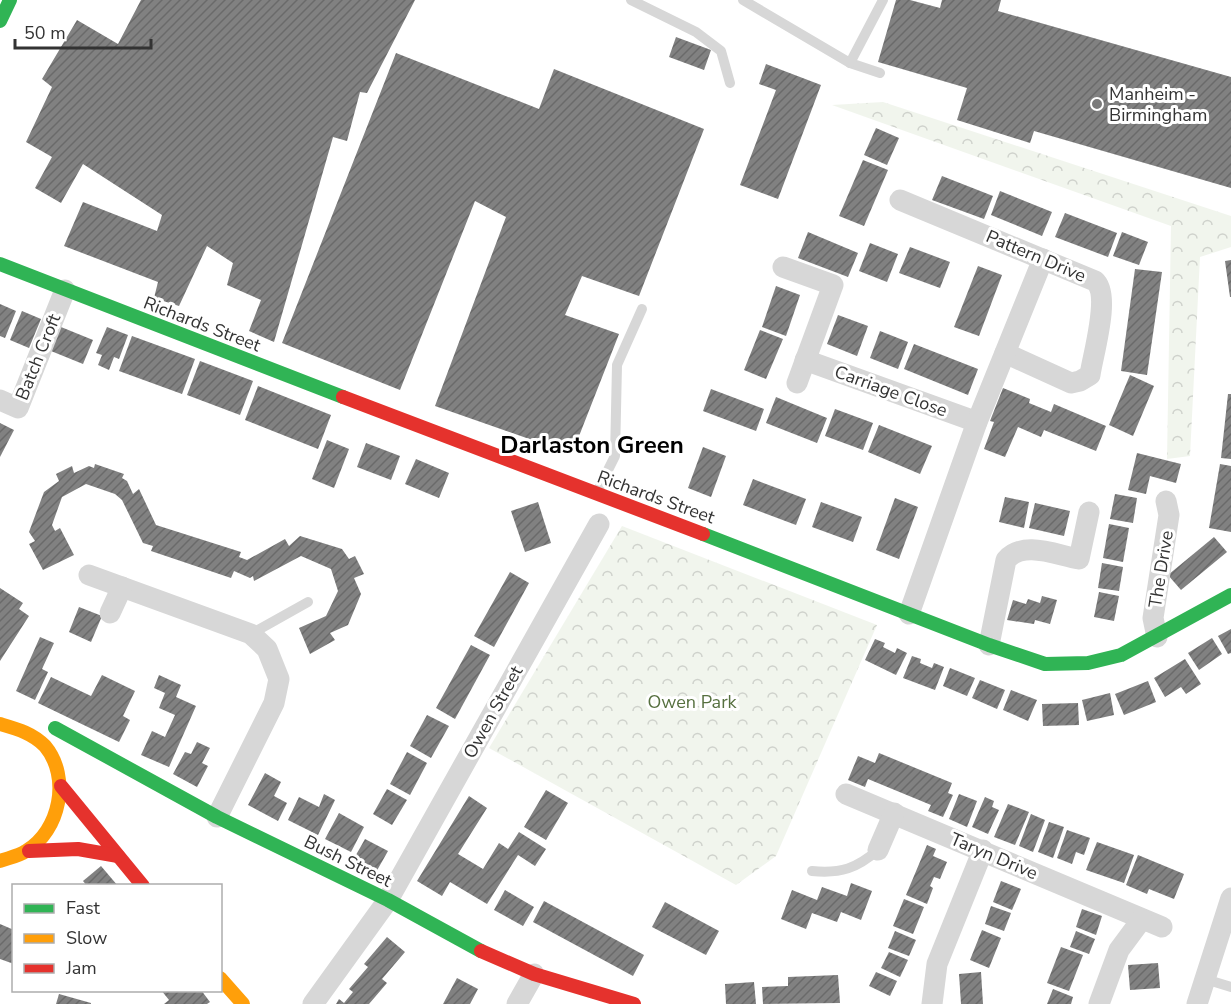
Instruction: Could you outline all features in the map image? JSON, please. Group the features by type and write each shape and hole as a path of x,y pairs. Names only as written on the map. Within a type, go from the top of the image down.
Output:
{"street":[{"path":"0,21 10,0"},
{"name":"Pattern Drive","path":"900,200 1095,281 1100,286 1103,298 1090,375 1071,383 1005,353"},
{"path":"909,614 977,422 1043,259"},
{"name":"Richards Street","path":"0,264 988,645 1045,663 1088,663 1121,655 1231,595"},
{"path":"783,267 833,285 797,383"},
{"name":"Batch Croft","path":"0,400 18,408 65,290"},
{"name":"Carriage Close","path":"805,360 977,422"},
{"name":"The Drive","path":"1157,637 1153,618 1170,515 1166,501"},
{"path":"988,645 1006,560 1013,553 1023,549 1079,559 1089,512"},
{"name":"Owen Street","path":"313,1004 388,900 599,524"},
{"path":"89,575 251,634 267,649 279,679 274,703 217,817"},
{"path":"110,614 122,587"},
{"path":"2,723 27,733 46,749 57,769 61,786 54,823 39,843 29,851"},
{"name":"Bush Street","path":"55,728 217,817 388,900 473,948 534,974 634,1004"},
{"path":"61,786 142,884"},
{"name":"Taryn Drive","path":"846,794 1162,927"},
{"path":"878,850 894,813"},
{"path":"0,861 29,851 78,849 118,856"},
{"path":"932,1004 937,964 983,850"},
{"path":"1197,1004 1231,898"},
{"path":"1099,1004 1119,950 1142,919"},
{"path":"517,1004 534,974"},
{"path":"222,980 243,1004"}],"lane":[{"path":"631,0 696,32 721,51 730,83"},
{"path":"743,0 850,63 880,73"},
{"path":"850,63 883,0"},
{"path":"596,495 615,456 617,365 642,309"},
{"path":"251,634 308,602"},
{"path":"812,871 831,873 848,871 862,864 878,850"},
{"path":"1205,979 1231,987"}],"green space":[{"path":"883,102 1231,216 1231,247 1200,257 1190,456 1167,459 1171,226 832,105"},
{"name":"Owen Park","path":"622,526 877,625 776,856 736,885 489,748"}],"building":[{"path":"141,0 415,0 367,93 360,92 347,141 333,137 274,342 249,331 261,300 227,285 233,263 207,246 179,306 154,298 158,282 64,246 83,202 157,231 162,215 83,164 61,203 35,188 52,157 26,142 52,87 42,79 77,20 118,44"},
{"name":"Manheim - Birmingham","path":"896,0 910,0 940,8 942,0 1001,0 998,11 1231,77 1231,188 1034,131 1030,143 957,120 967,88 878,62"},
{"path":"676,37 711,50 704,70 669,57"},
{"path":"396,53 539,109 554,69 704,129 639,296 582,276 565,315 619,334 572,454 435,406 506,217 475,201 400,390 282,343"},
{"path":"766,64 821,85 778,199 740,185 776,90 759,84"},
{"path":"876,128 899,138 887,165 864,155"},
{"path":"863,160 888,170 864,226 839,216"},
{"path":"942,176 993,196 984,219 932,200"},
{"path":"1000,191 1052,212 1042,236 991,215"},
{"path":"1065,213 1117,233 1108,257 1055,237"},
{"path":"808,232 858,253 848,277 798,258"},
{"path":"1122,232 1148,242 1139,265 1113,256"},
{"path":"870,243 898,254 887,282 859,271"},
{"path":"910,247 950,262 940,288 899,273"},
{"path":"1231,260 1231,297 1230,297 1225,261"},
{"path":"978,266 1002,275 979,336 954,327"},
{"path":"1135,269 1162,272 1147,375 1121,371"},
{"path":"776,286 800,295 786,336 762,327"},
{"path":"0,304 16,311 5,338 0,336"},
{"path":"22,311 41,319 29,348 10,340"},
{"path":"838,315 868,326 857,356 827,344"},
{"path":"61,327 93,340 83,364 51,351"},
{"path":"107,327 128,335 119,359 114,357 109,370 98,365 102,355 96,353"},
{"path":"760,330 783,339 766,379 744,370"},
{"path":"880,331 908,342 898,369 870,358"},
{"path":"132,336 195,359 182,394 119,371"},
{"path":"914,344 978,369 968,395 904,369"},
{"path":"200,361 253,381 240,415 187,395"},
{"path":"1130,375 1154,386 1133,436 1109,425"},
{"path":"258,386 331,415 318,449 245,420"},
{"path":"1003,388 1030,399 1029,403 1051,412 1054,404 1106,426 1096,451 1044,430 1041,437 1018,427 1005,457 984,449 994,422 990,421"},
{"path":"711,389 764,409 756,431 703,411"},
{"path":"1228,394 1231,394 1231,459 1221,458"},
{"path":"776,397 827,418 817,443 766,423"},
{"path":"835,409 873,423 863,450 825,436"},
{"path":"0,423 14,430 0,457"},
{"path":"879,425 932,446 920,474 868,452"},
{"path":"327,440 349,449 334,488 312,479"},
{"path":"366,443 400,456 391,480 357,467"},
{"path":"703,447 726,456 711,497 688,488"},
{"path":"1137,453 1181,464 1176,483 1150,476 1146,494 1128,490"},
{"path":"416,459 449,473 439,498 405,484"},
{"path":"95,464 124,474 122,478 127,481 133,494 139,489 156,525 241,552 239,557 247,560 285,539 289,546 300,536 342,549 349,559 355,556 364,574 354,578 361,594 348,625 330,633 335,640 310,654 299,628 326,616 338,591 331,569 301,556 254,581 253,576 250,578 234,571 231,578 151,551 153,546 143,543 122,500 115,494 86,484 62,497 52,525 55,531 60,528 74,555 43,570 29,544 35,541 29,532 44,492 59,481 56,474 72,466 74,473 89,466 94,468"},
{"path":"1220,464 1231,466 1231,532 1209,528"},
{"path":"753,479 806,499 796,525 743,505"},
{"path":"1115,494 1137,498 1133,523 1110,519"},
{"path":"1005,497 1029,502 1024,528 999,522"},
{"path":"895,498 918,507 899,559 876,550"},
{"path":"538,502 551,543 525,552 511,511"},
{"path":"821,502 862,517 853,542 812,527"},
{"path":"1035,503 1070,511 1064,536 1029,528"},
{"path":"1109,524 1129,528 1123,562 1103,558"},
{"path":"1214,537 1227,552 1181,590 1168,575"},
{"path":"1102,563 1123,567 1119,591 1098,588"},
{"path":"510,572 529,583 494,647 474,636"},
{"path":"0,588 23,603 19,609 29,616 0,661"},
{"path":"1099,592 1119,596 1114,621 1094,617"},
{"path":"1042,596 1057,600 1050,624 1035,620 1034,624 1007,620 1013,600 1026,604 1028,599 1040,603"},
{"path":"79,607 102,616 91,642 69,632"},
{"path":"1231,629 1231,653 1228,654 1218,636"},
{"path":"40,637 54,643 42,669 48,672 35,700 16,691"},
{"path":"1212,638 1222,654 1199,670 1188,653"},
{"path":"875,639 885,643 883,647 895,653 897,648 907,653 896,675 865,660"},
{"path":"471,645 490,655 455,719 436,708"},
{"path":"912,656 921,659 920,663 932,668 934,663 944,667 935,690 903,678"},
{"path":"1185,659 1201,684 1186,694 1181,687 1165,697 1154,678"},
{"path":"950,668 975,678 967,696 943,686"},
{"path":"102,675 135,691 123,716 130,720 119,742 38,703 51,677 91,696"},
{"path":"159,675 181,685 176,697 196,706 169,767 141,755 152,731 165,737 175,715 159,708 165,693 154,688"},
{"path":"980,680 1005,690 997,709 972,698"},
{"path":"1148,681 1156,702 1124,715 1115,694"},
{"path":"1011,690 1037,700 1028,721 1003,710"},
{"path":"1110,693 1114,715 1087,721 1082,700"},
{"path":"1078,703 1079,725 1043,726 1042,704"},
{"path":"427,715 449,726 431,758 410,746"},
{"path":"197,742 210,748 202,763 208,766 197,787 173,774 185,752 191,754"},
{"path":"407,752 427,763 410,795 390,784"},
{"path":"879,753 952,783 948,793 953,795 943,817 928,811 931,805 868,779 865,787 848,780 858,756 875,763"},
{"path":"265,773 281,782 274,796 287,803 278,821 248,805"},
{"path":"387,789 407,800 392,825 373,814"},
{"path":"546,790 568,803 546,840 524,827"},
{"path":"324,794 335,800 318,835 288,820 299,797 319,807"},
{"path":"959,794 977,801 967,827 949,819"},
{"path":"469,796 487,808 458,854 483,869 499,843 508,849 519,832 546,849 535,866 518,855 487,904 450,882 442,896 417,881"},
{"path":"985,797 994,801 992,807 999,810 988,834 972,827"},
{"path":"1008,804 1029,812 1015,845 994,837"},
{"path":"339,813 364,827 351,852 325,839"},
{"path":"1031,814 1045,820 1033,852 1019,846"},
{"path":"1049,822 1064,827 1053,858 1038,852"},
{"path":"1067,830 1090,838 1084,855 1076,852 1072,864 1057,858"},
{"path":"365,839 388,851 375,874 352,862"},
{"path":"1097,842 1134,855 1124,883 1086,870"},
{"path":"927,845 936,849 933,856 947,862 940,879 934,877 927,904 906,895"},
{"path":"1138,855 1184,874 1174,899 1149,889 1147,894 1126,885"},
{"path":"101,866 116,884 85,884 83,881"},
{"path":"1001,881 1021,889 1012,910 993,902"},
{"path":"851,883 872,891 861,920 841,912 837,922 812,913 806,929 781,919 792,890 817,900 822,887 847,896"},
{"path":"505,890 534,907 523,926 494,910"},
{"path":"904,899 924,907 913,934 893,926"},
{"path":"544,901 644,955 633,976 533,922"},
{"path":"665,902 719,931 706,955 652,927"},
{"path":"991,906 1011,913 1004,931 985,924"},
{"path":"1082,909 1102,916 1096,935 1076,927"},
{"path":"0,924 12,929 12,963 0,959"},
{"path":"982,930 1001,938 989,968 970,960"},
{"path":"895,931 916,940 909,956 888,948"},
{"path":"1076,931 1095,939 1089,954 1070,947"},
{"path":"387,937 405,952 382,979 387,983 369,1004 336,1004 339,999 344,1003 353,992 349,989 368,967 364,964"},
{"path":"1061,947 1083,955 1069,991 1047,983"},
{"path":"889,952 908,960 900,977 881,968"},
{"path":"1158,963 1160,988 1130,990 1128,965"},
{"path":"876,972 897,981 890,996 869,986"},
{"path":"981,972 983,1004 961,1004 959,974"},
{"path":"838,975 840,1003 763,1004 762,987 788,986 788,977"},
{"path":"457,978 478,989 470,1004 443,1004"},
{"path":"754,982 756,1004 726,1004 725,984"},
{"path":"1053,989 1073,997 1071,1004 1047,1004"},
{"path":"163,992 202,992 210,1002 207,1004 164,1004 169,1000"},
{"path":"59,994 91,1003 91,1004 56,1004"}],"traffic: fast":[{"path":"0,21 10,0"},
{"path":"0,264 343,397"},
{"path":"703,534 989,645 1045,664 1088,663 1121,655 1231,595"},
{"path":"55,728 217,817 388,900 481,951"}],"traffic: slow":[{"path":"0,724 30,735 45,746 58,773 59,788 58,803 47,831 26,851 0,861"},
{"path":"222,980 243,1004"}],"traffic: jam":[{"path":"343,397 703,534"},
{"path":"61,786 141,884"},
{"path":"29,851 78,849 118,856"},
{"path":"481,951 534,974 634,1004"}],"place":[{"name":"Manheim - Birmingham","path":"1097,104"}],"district":[{"name":"Darlaston Green","path":"592,445"}]}
